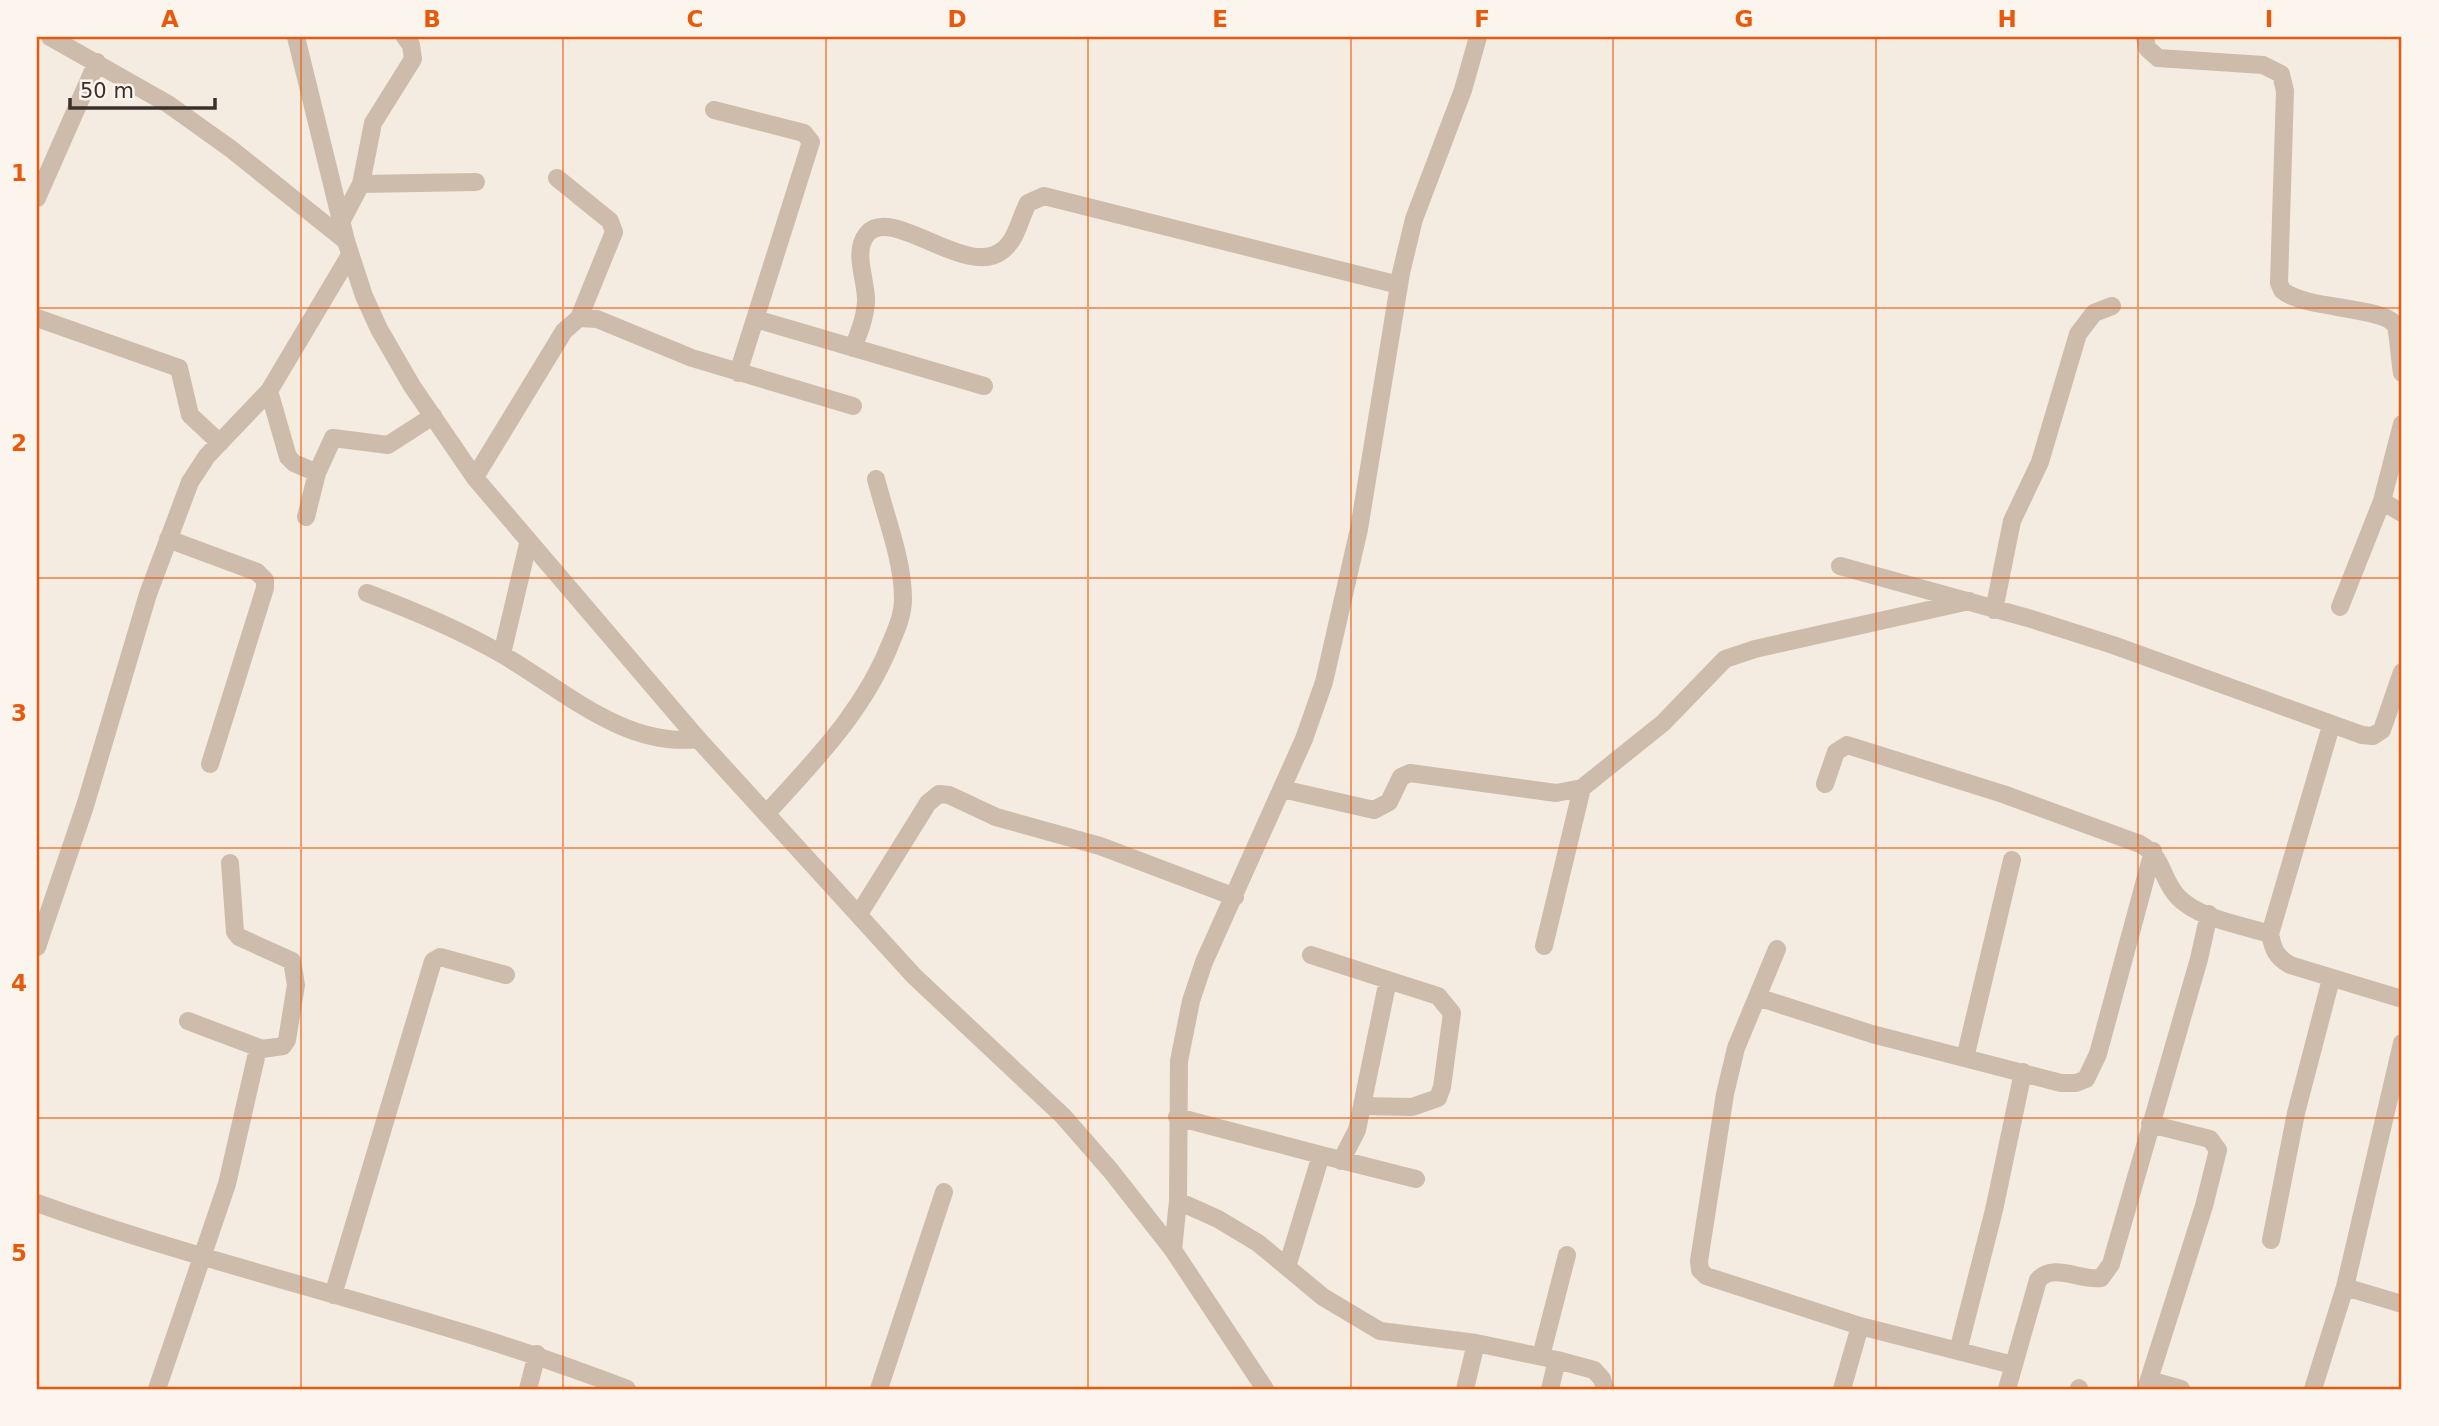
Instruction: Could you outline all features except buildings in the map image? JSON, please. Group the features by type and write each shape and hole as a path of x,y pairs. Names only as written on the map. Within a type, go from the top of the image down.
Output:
{"street":[{"path":"50,37 168,104 231,149 348,248"},
{"path":"296,37 348,248 379,329 475,477 528,544 698,739 914,976 1063,1116 1174,1250 1265,1389"},
{"path":"342,220 361,184 370,131 413,60 411,45 405,37"},
{"path":"1174,1250 1178,1201 1179,1061 1191,1001 1204,962 1282,789 1324,682 1359,529 1399,285 1414,219 1463,90 1478,37"},
{"path":"2145,37 2147,48 2158,58 2263,65 2281,74 2285,92 2279,283 2282,290 2301,300 2379,316 2393,322 2397,327 2396,347 2402,373"},
{"path":"37,198 97,62"},
{"path":"714,110 804,133 811,142 738,373"},
{"path":"475,477 564,331 579,318 614,232 610,220 557,178"},
{"path":"361,184 476,181"},
{"path":"853,348 864,316 866,299 862,247 866,235 872,229 899,229 967,256 995,256 1009,244 1028,203 1044,196 1399,285"},
{"path":"37,947 85,806 148,594 167,539 197,468 269,391 348,248"},
{"path":"1994,610 2012,521 2040,462 2078,334 2094,313 2112,306"},
{"path":"37,318 179,368 190,415 220,443"},
{"path":"579,318 597,319 692,358 853,406"},
{"path":"755,319 984,386"},
{"path":"269,391 288,457 294,463 317,473"},
{"path":"306,517 317,473 333,438 388,445 433,415"},
{"path":"2340,607 2382,501 2402,424"},
{"path":"767,813 847,724 880,671 900,619 903,601 900,575 876,480"},
{"path":"2382,501 2402,513"},
{"path":"167,539 257,572 265,580 265,588 209,764"},
{"path":"502,654 528,544"},
{"path":"1840,566 1969,601 2113,645 2331,726 2373,736 2382,730 2402,672"},
{"path":"367,593 431,618 502,654 592,711 665,741 698,739"},
{"path":"1282,789 1374,810 1389,802 1401,777 1410,773 1556,793 1583,788 1663,723 1725,659 1755,649 1969,601"},
{"path":"2331,726 2270,934 2280,959 2331,979 2402,999"},
{"path":"1825,785 1836,752 1847,746 2087,823 2153,851 2179,898 2209,914 2270,934"},
{"path":"1544,946 1583,788"},
{"path":"859,914 928,803 939,794 949,795 996,817 1100,846 1235,897"},
{"path":"1756,997 1872,1034 2061,1083 2076,1083 2086,1079 2092,1070 2153,851"},
{"path":"1965,1058 2012,860"},
{"path":"188,1021 262,1049 282,1046 287,1040 295,968 286,957 239,937 235,932 230,863"},
{"path":"2007,1389 2038,1280 2044,1273 2053,1271 2089,1279 2101,1278 2111,1264 2189,997 2209,914"},
{"path":"1777,949 1736,1048 1725,1094 1699,1261 1700,1270 1706,1276 1740,1288 1860,1326 2013,1365"},
{"path":"1311,955 1438,996 1448,1006 1452,1022 1438,1098 1423,1105 1363,1106"},
{"path":"333,1296 433,961 440,957 506,975"},
{"path":"2271,1240 2296,1113 2331,979"},
{"path":"1341,1161 1357,1130 1388,980"},
{"path":"2313,1389 2345,1287 2402,1043"},
{"path":"158,1389 228,1184 257,1053 262,1049"},
{"path":"1958,1351 1994,1210 2023,1072"},
{"path":"1177,1117 1416,1179"},
{"path":"2150,1124 2210,1139 2218,1150 2204,1206 2147,1385 2181,1389"},
{"path":"1287,1267 1321,1155"},
{"path":"879,1389 944,1192"},
{"path":"1178,1201 1218,1219 1258,1243 1323,1297 1380,1331 1476,1343 1549,1358 1594,1370 1602,1379 1605,1389"},
{"path":"37,1203 204,1259 537,1354 627,1389"},
{"path":"1550,1389 1549,1358 1567,1255"},
{"path":"2345,1287 2402,1304"},
{"path":"1842,1389 1860,1326"},
{"path":"1465,1389 1476,1343"},
{"path":"528,1389 537,1354"}]}
